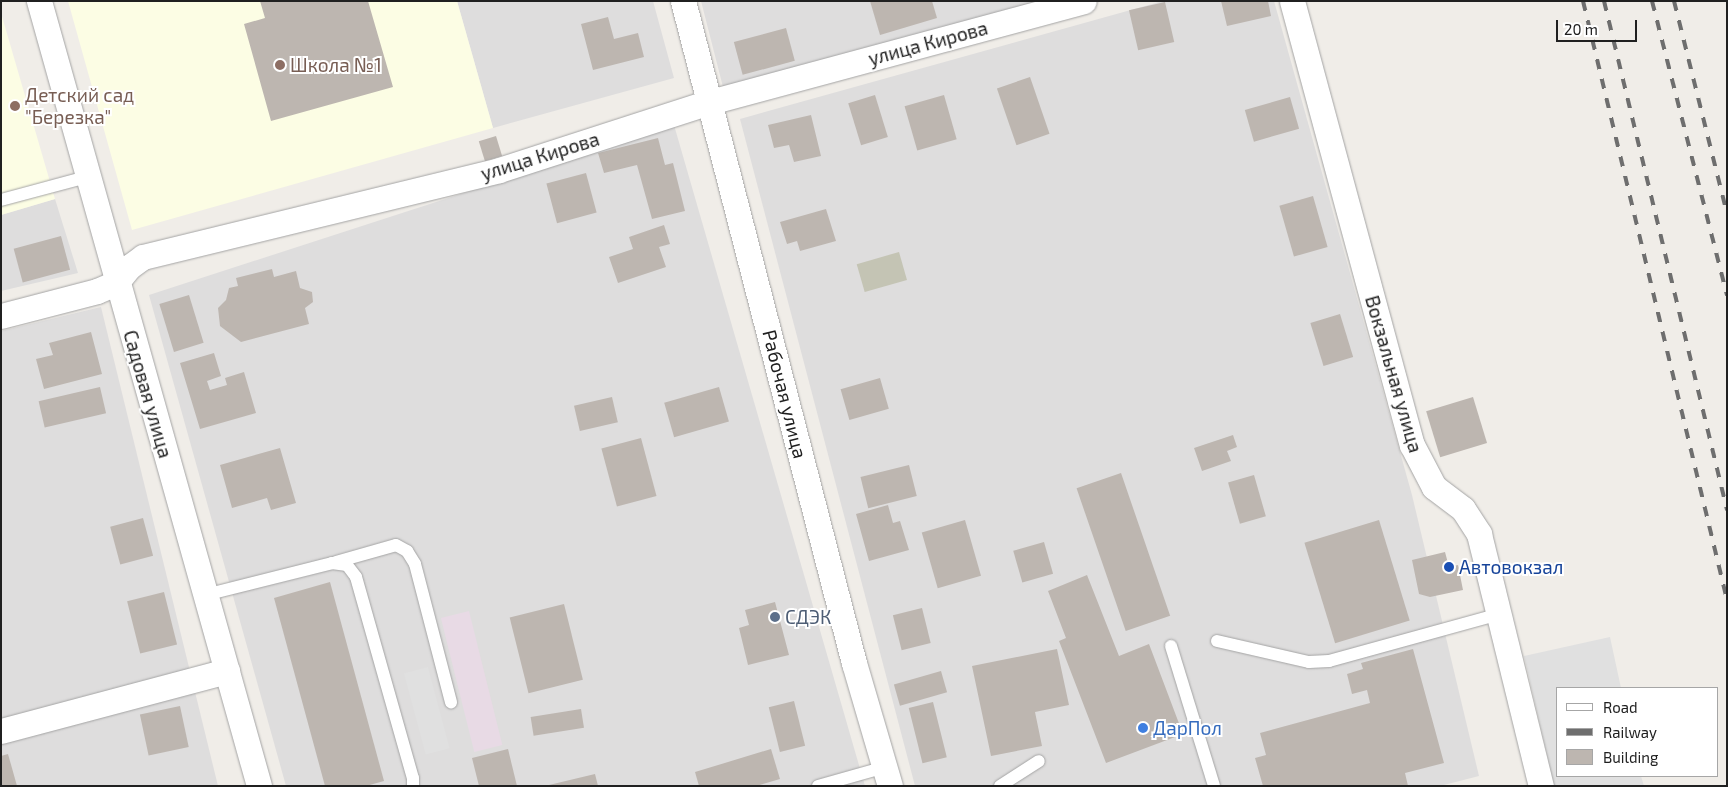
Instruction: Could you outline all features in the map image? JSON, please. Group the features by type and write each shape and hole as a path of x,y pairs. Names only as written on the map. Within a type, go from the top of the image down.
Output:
{"street":[{"name":"Садовая улица","path":"39,1 116,282 259,786"},
{"name":"Рабочая улица","path":"683,1 854,663 888,776"},
{"name":"улица Кирова","path":"1,316 77,297 116,282 129,267 143,257 499,170 710,102 1084,1"},
{"name":"Вокзальная улица","path":"1292,1 1412,445 1434,487 1463,509 1479,534 1541,786"},
{"path":"1,731 227,672"}],"lane":[{"path":"1,200 88,177"},
{"path":"205,595 396,545 407,551 415,564 451,702"},
{"path":"332,563 347,564 356,577 413,778 412,786"},
{"path":"1217,641 1309,662 1329,661 1500,614"},
{"path":"1171,646 1214,786"},
{"path":"1000,786 1039,761"},
{"path":"818,786 888,776"}],"shaded area":[{"name":"Школа №1","path":"68,1 457,1 493,128 132,230"},
{"path":"457,1 653,1 674,78 493,128"},
{"path":"701,1 1044,1 724,91"},
{"path":"1163,1 1274,1 1412,495 1479,776 1440,786 915,786 740,119"},
{"name":"Детский сад \"Березка\"","path":"1,13 55,199 1,215"},
{"path":"674,125 865,786 286,786 149,295"},
{"path":"55,199 78,273 1,291 1,215"},
{"path":"899,252 907,280 865,292 857,264"},
{"path":"101,307 218,786 1,786 1,331"},
{"path":"469,611 502,745 474,752 441,618"},
{"path":"1610,637 1621,687 1556,687 1556,777 1641,777 1644,786 1554,786 1524,656"},
{"path":"428,667 450,748 426,755 404,673"}],"building":[{"path":"260,1 368,1 393,87 271,121 244,24 265,18"},
{"path":"870,1 932,1 937,18 880,35"},
{"path":"1221,1 1268,1 1271,16 1227,26"},
{"path":"1165,2 1174,42 1138,50 1129,10"},
{"path":"608,17 614,39 638,33 644,57 593,70 581,24"},
{"path":"786,28 795,61 743,75 734,42"},
{"path":"1030,77 1050,134 1016,145 997,88"},
{"path":"875,95 888,137 861,145 848,103"},
{"path":"944,95 957,139 917,151 905,106"},
{"path":"1290,97 1299,129 1254,142 1245,110"},
{"path":"811,115 821,156 794,162 789,145 774,148 768,125"},
{"path":"496,136 502,156 485,161 479,141"},
{"path":"658,138 665,165 673,163 685,211 652,219 637,165 604,173 598,153"},
{"path":"586,173 597,213 557,223 546,184"},
{"path":"1313,196 1328,247 1294,257 1279,206"},
{"path":"826,209 836,241 800,251 797,241 787,244 780,222"},
{"path":"664,225 670,244 659,247 666,267 618,283 609,257 633,249 629,237"},
{"path":"61,236 70,270 23,282 14,249"},
{"path":"272,269 274,277 296,271 300,288 312,292 313,302 305,308 309,324 241,342 220,326 218,308 226,300 229,288 238,286 236,278"},
{"path":"189,295 204,343 174,352 159,304"},
{"path":"1340,314 1353,357 1324,366 1310,323"},
{"path":"91,332 102,374 44,389 36,359 53,355 49,343"},
{"path":"214,353 221,376 207,381 210,390 227,385 225,378 244,372 256,413 200,429 180,363"},
{"path":"880,378 889,409 849,420 841,389"},
{"path":"100,387 106,413 45,427 39,401"},
{"path":"719,387 729,422 674,437 664,403"},
{"path":"612,397 618,422 580,431 574,406"},
{"path":"1473,397 1487,443 1440,457 1426,411"},
{"path":"1233,435 1237,447 1227,451 1231,461 1202,471 1194,448"},
{"path":"641,438 657,496 617,507 601,449"},
{"path":"280,448 296,503 271,510 267,498 232,508 220,465"},
{"path":"909,465 917,496 868,508 860,477"},
{"path":"1121,473 1170,616 1126,631 1077,488"},
{"path":"1254,475 1266,516 1240,524 1228,482"},
{"path":"888,505 893,523 900,521 909,550 869,561 856,514"},
{"path":"143,518 153,556 120,564 110,527"},
{"path":"965,520 981,576 938,588 922,532"},
{"path":"1379,520 1410,620 1335,643 1304,543"},
{"path":"1044,542 1053,574 1022,583 1013,551"},
{"path":"1445,552 1449,567 1458,565 1463,590 1430,597 1419,594 1412,560"},
{"path":"1087,575 1119,656 1149,644 1183,734 1106,763 1059,641 1066,638 1048,591"},
{"path":"330,582 384,781 366,786 325,786 274,598"},
{"path":"164,592 177,644 140,654 127,601"},
{"path":"775,602 789,655 748,665 739,628 749,625 745,610"},
{"path":"564,604 583,680 529,693 510,618"},
{"path":"922,608 931,643 902,650 893,615"},
{"path":"1057,649 1069,705 1035,712 1042,746 991,756 972,666"},
{"path":"1413,649 1444,763 1405,773 1408,786 1263,786 1255,758 1266,755 1260,733 1370,703 1367,690 1352,694 1347,674 1363,669 1361,663"},
{"path":"941,671 947,692 900,706 894,685"},
{"path":"794,701 805,746 780,752 769,707"},
{"path":"933,702 947,757 923,763 909,708"},
{"path":"180,706 189,747 149,756 140,715"},
{"path":"581,709 584,728 534,736 531,717"},
{"path":"508,749 517,786 479,786 472,758"},
{"path":"771,749 780,779 756,786 699,786 695,772"},
{"path":"8,754 17,786 1,786 1,756"},
{"path":"595,774 598,786 549,786 549,785"}],"railway":[{"path":"1583,1 1727,600"},
{"path":"1604,1 1727,510"},
{"path":"1652,1 1727,296"},
{"path":"1674,1 1727,213"}],"place":[{"name":"Школа №1","path":"280,65"},
{"name":"Детский сад \"Березка\"","path":"15,106"},
{"name":"Автовокзал","path":"1449,567"},
{"name":"СДЭК","path":"775,617"},
{"name":"ДарПол","path":"1143,728"}]}
